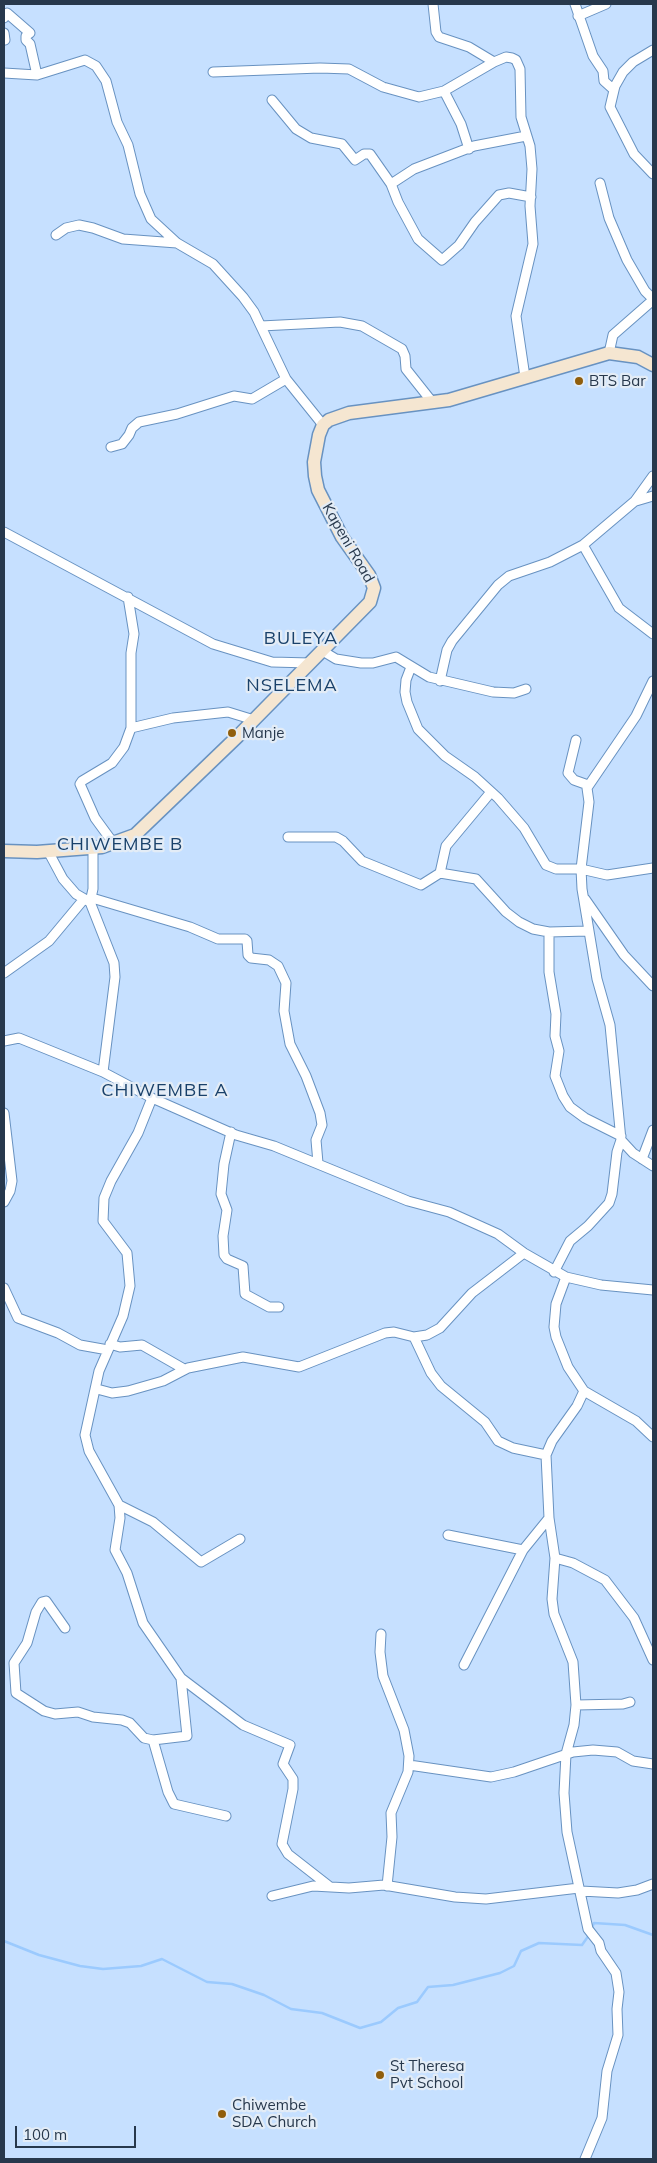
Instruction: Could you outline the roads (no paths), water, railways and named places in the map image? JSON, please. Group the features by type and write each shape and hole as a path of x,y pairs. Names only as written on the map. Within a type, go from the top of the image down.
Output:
{"main road":[{"path":"323,425 337,416 349,413 433,403 609,353 638,357 653,365"},
{"name":"Kapeni Road","path":"4,851 94,848 114,844 135,835 254,720 370,602 374,588 369,576 342,537 318,490 314,462 323,425"}],"street":[{"path":"433,4 436,32 439,37 469,47 494,62"},
{"path":"574,4 593,56 603,69 604,81 614,90"},
{"path":"578,16 606,4"},
{"path":"5,13 30,33 26,36 26,40 30,44 37,75"},
{"path":"653,50 632,62 623,72 614,90 611,102 612,114 634,154 653,174"},
{"path":"212,72 335,67 348,69 400,94 419,98 444,91 506,57 512,58 517,62 521,82 521,117 531,155 533,244 516,316 525,377"},
{"path":"4,74 37,75 86,60 98,67 106,81 148,213 156,226 177,243 212,264 224,274 254,312 286,379 323,425"},
{"path":"444,91 461,124 469,149"},
{"path":"272,100 296,129 311,138 342,144 355,160 364,154 370,154 391,184 398,202 418,238 442,260 459,246 475,222 499,195 508,193 531,197"},
{"path":"391,184 414,169 469,149 490,142 526,136"},
{"path":"600,183 609,218 627,260 645,291 653,299 613,335 609,353"},
{"path":"56,234 66,228 79,225 123,239 177,243"},
{"path":"261,326 340,322 362,326 402,349 405,356 406,369 433,403"},
{"path":"111,447 122,444 132,428 139,422 177,414 234,396 252,399 286,379"},
{"path":"440,681 447,650 452,641 498,585 510,576 550,562 583,545 636,501 653,476"},
{"path":"636,501 653,496"},
{"path":"4,532 213,644 272,662 310,663"},
{"path":"583,545 619,608 653,634"},
{"path":"114,844 95,818 80,784 112,763 124,747 131,728 131,653 134,634 128,597"},
{"path":"321,650 336,659 361,663 373,663 396,657 423,674 440,681 505,694 526,689"},
{"path":"411,667 406,680 405,692 407,702 418,728 445,756 475,777 491,792 524,828 546,865 556,869 581,869 616,875 653,868"},
{"path":"554,1272 570,1241 588,1226 609,1203 621,1138 610,1025 596,979 582,889 581,869 588,817 588,785 636,716 653,681"},
{"path":"131,728 173,718 221,713 236,714 254,720"},
{"path":"576,740 568,773 574,780 588,785"},
{"path":"288,837 336,837 343,841 362,861 416,884 424,884 440,873 446,846 491,792"},
{"path":"94,848 89,900 114,963 115,977 103,1072"},
{"path":"48,851 63,879 89,900 196,929 218,939 245,939 251,958 269,960 278,966 286,983 284,1011 290,1044 306,1076 320,1113 322,1125 316,1140 318,1163"},
{"path":"440,873 476,879 506,912 519,922 533,928 549,932 588,931"},
{"path":"582,889 584,897 600,923 635,968 653,986"},
{"path":"4,973 48,941 89,900"},
{"path":"549,932 548,961 556,1014 555,1036 559,1051 555,1076 563,1096 570,1107 585,1118 621,1138 626,1148 653,1166"},
{"path":"4,1041 19,1038 103,1072 152,1098 231,1132 318,1163 408,1201 457,1216 498,1234 554,1272 566,1277 601,1285 653,1290"},
{"path":"152,1098 138,1133 104,1198 102,1217 104,1225 124,1247 130,1262 130,1286 127,1302 99,1371 97,1389 86,1429 86,1440 101,1475 119,1505 120,1518 115,1550 125,1567 144,1626 181,1678 243,1725 290,1745 283,1764 293,1779 293,1789 282,1844 288,1854 330,1886"},
{"path":"4,1113 7,1172 12,1185 4,1202"},
{"path":"642,1159 653,1130"},
{"path":"231,1132 224,1164 221,1194 227,1210 222,1236 224,1255 227,1259 243,1266 245,1294 269,1307 279,1307"},
{"path":"97,1389 112,1392 128,1391 163,1381 184,1369 249,1356 299,1366 385,1333 394,1332 414,1337 427,1335 440,1328 472,1293 524,1253"},
{"path":"566,1277 556,1304 555,1332 568,1367 584,1391 636,1421 653,1438"},
{"path":"4,1288 18,1318 58,1333 84,1346 120,1348 142,1345 184,1369"},
{"path":"414,1337 432,1373 441,1386 486,1422 498,1441 513,1448 546,1455"},
{"path":"584,1391 577,1406 552,1441 546,1455 549,1518 555,1558 552,1599 554,1614 572,1662 576,1704 574,1725 566,1754 564,1808 567,1832 588,1929 599,1943 601,1951 617,1975 619,1992 617,2007 618,2035 607,2071 601,2122 586,2159"},
{"path":"119,1505 153,1522 202,1562 240,1539"},
{"path":"464,1666 523,1550 549,1518"},
{"path":"448,1535 523,1550"},
{"path":"555,1558 573,1564 605,1580 634,1618 653,1660"},
{"path":"65,1628 46,1601 42,1602 36,1612 27,1643 14,1663 9,1681 16,1693 44,1711 55,1714 78,1712 93,1717 125,1721 132,1725 144,1738 153,1740 187,1736 181,1678"},
{"path":"381,1634 380,1652 383,1676 406,1736 409,1765 391,1813 392,1837 387,1886"},
{"path":"576,1704 615,1705 630,1702"},
{"path":"153,1740 168,1792 174,1804 226,1816"},
{"path":"409,1765 491,1777 525,1769 566,1754 593,1750 615,1751 632,1761 653,1764"},
{"path":"272,1896 309,1887 330,1886 349,1888 387,1886 479,1899 580,1889 618,1893 637,1890 653,1884"}],"waterway":[{"path":"591,1930 594,1923 625,1925 653,1935"},
{"path":"4,1941 39,1955 80,1966 103,1969 141,1966 162,1959 207,1982 232,1984 264,1995 291,2009 322,2013 360,2028 381,2022 398,2008 417,2002 428,1987 453,1985 500,1973 514,1966 521,1951 539,1943 582,1945 589,1935"}],"place":[{"name":"BTS Bar","path":"579,381"},
{"name":"Manje","path":"232,733"},
{"name":"St Theresa Pvt School","path":"380,2075"},
{"name":"Chiwembe SDA Church","path":"222,2114"}],"district":[{"name":"BULEYA","path":"301,639"},
{"name":"NSELEMA","path":"292,686"},
{"name":"CHIWEMBE B","path":"120,845"},
{"name":"CHIWEMBE A","path":"165,1091"}]}
